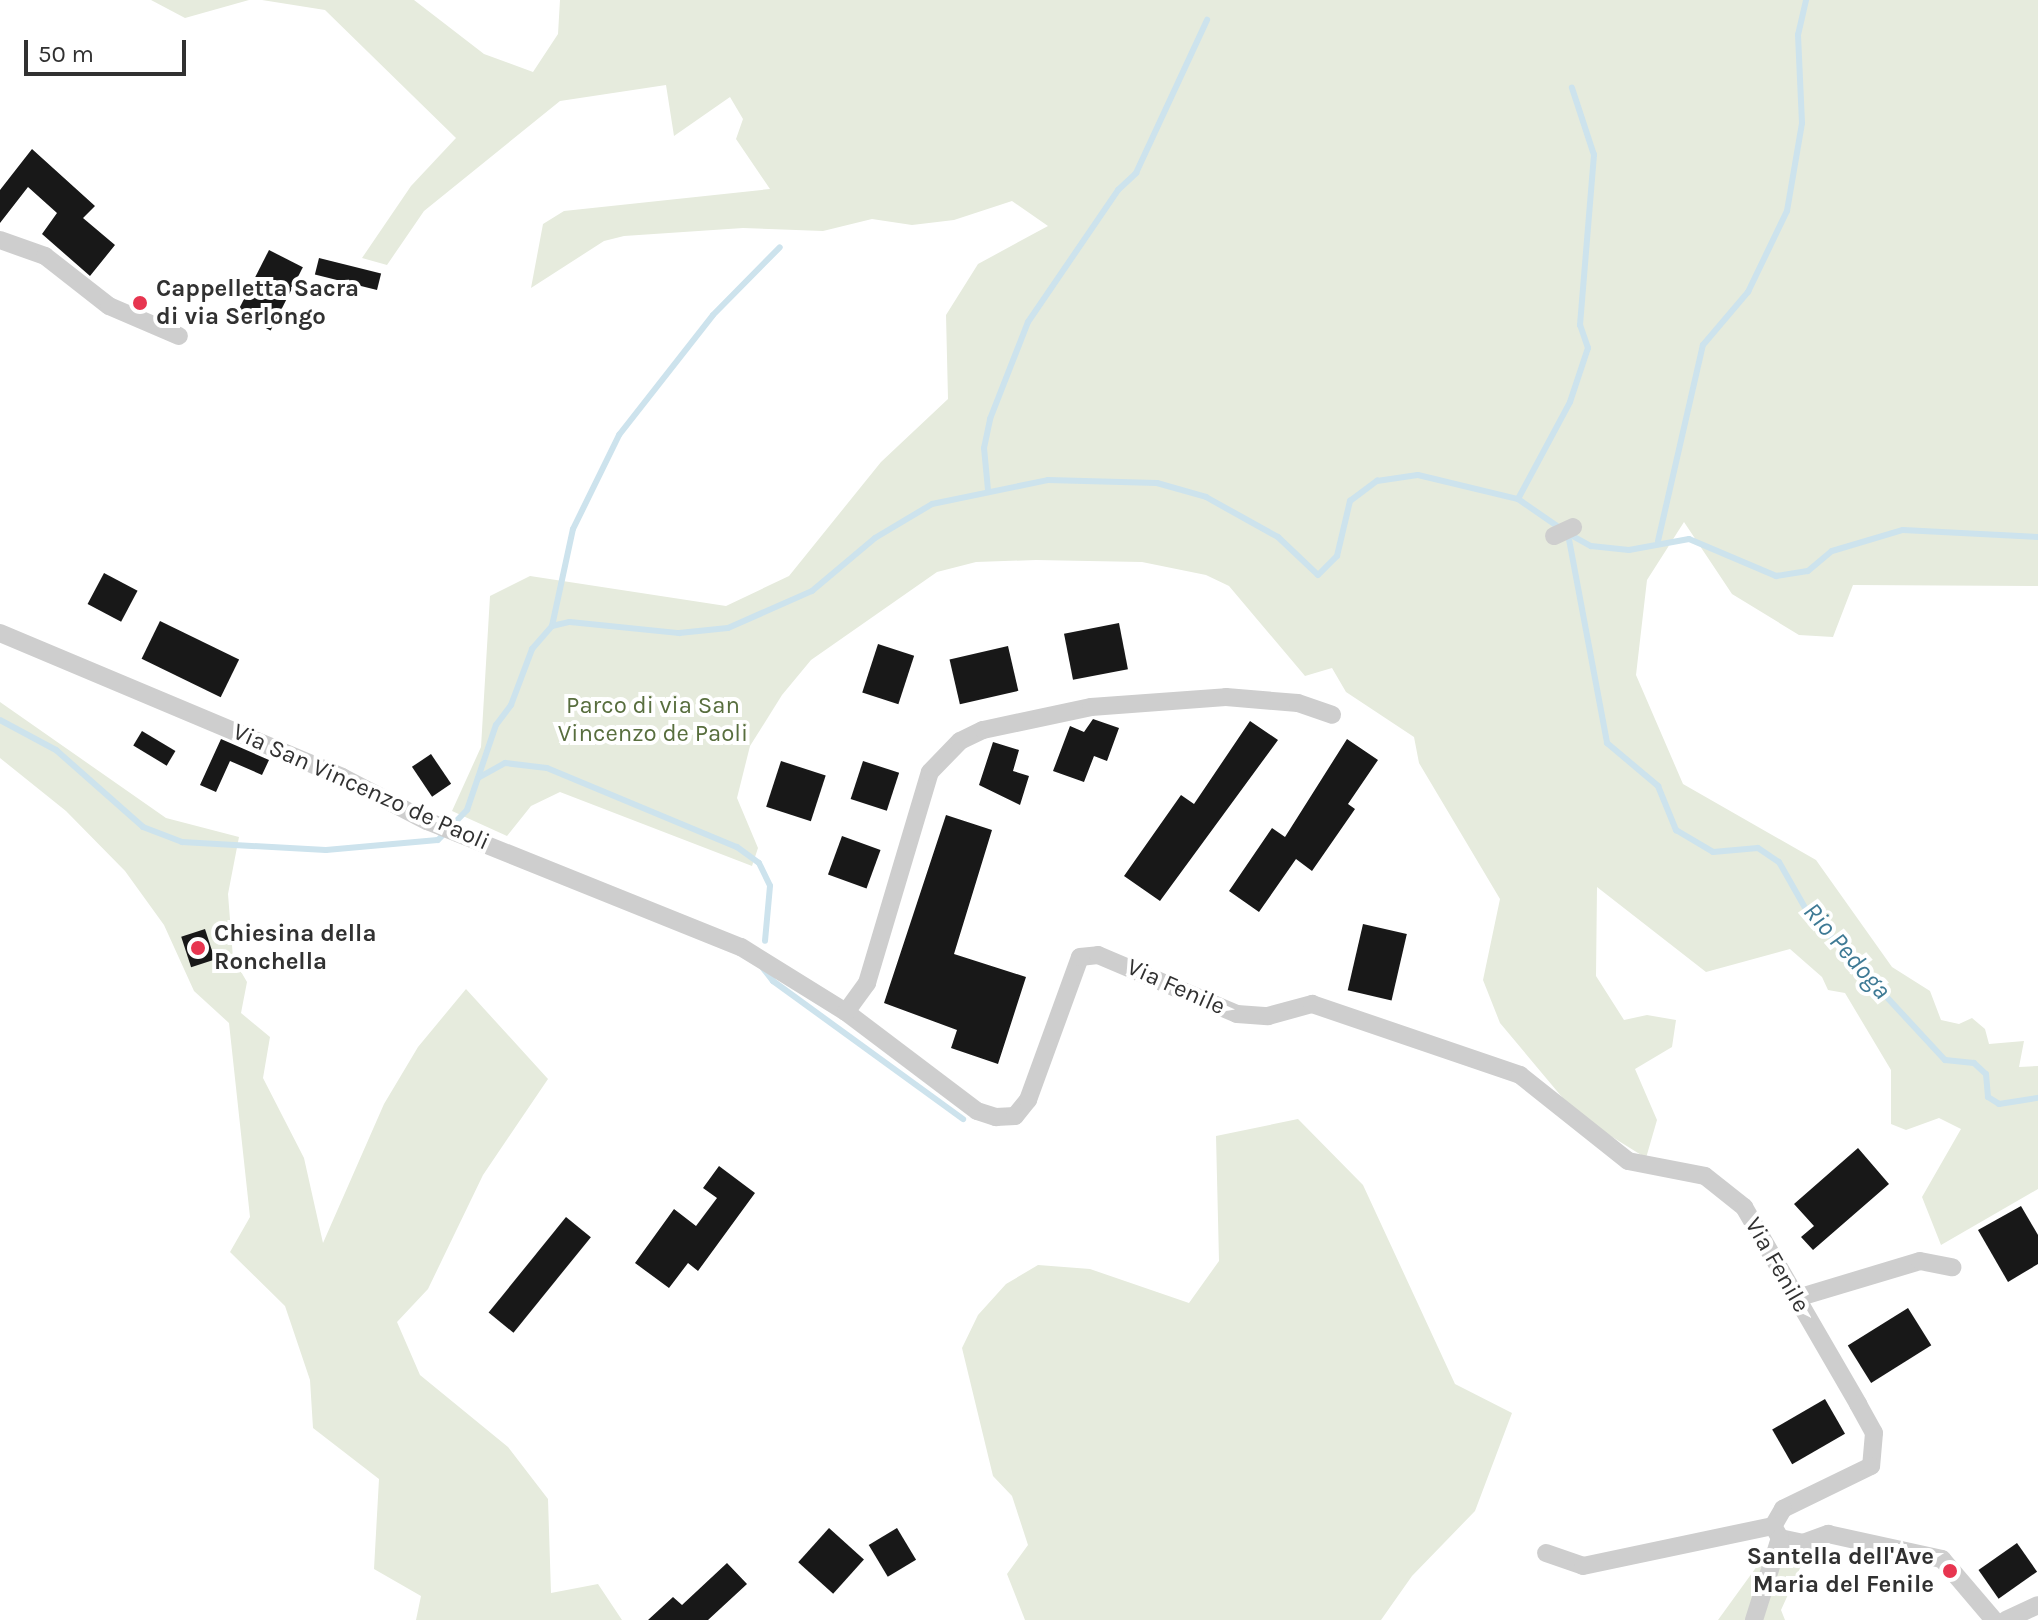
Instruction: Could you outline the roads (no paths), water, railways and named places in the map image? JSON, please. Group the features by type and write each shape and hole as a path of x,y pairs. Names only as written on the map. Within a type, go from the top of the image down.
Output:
{"street":[{"path":"0,240 45,256 109,306 179,336"},
{"path":"1554,536 1573,527"},
{"name":"Via San Vincenzo de Paoli","path":"0,633 342,777 434,824 741,947 846,1012 977,1111 1015,1116 1028,1100 1080,957"},
{"path":"846,1012 867,983 930,772 960,741 983,730 1091,707 1226,697 1298,703 1332,715"},
{"name":"Via Fenile","path":"1080,957 1121,962 1237,1014 1268,1016 1312,1004 1520,1075 1628,1161 1705,1176 1744,1207 1874,1433 1871,1466 1783,1509 1777,1532"},
{"path":"1797,1298 1920,1261 1952,1267"},
{"path":"1754,1620 1777,1532"},
{"path":"1546,1553 1583,1566 1777,1532 1803,1543 1828,1534 1942,1559 1994,1620"},
{"path":"2006,1620 2038,1605"}],"waterway":[{"path":"1658,541 1703,345 1748,292 1787,211 1802,123 1798,35 1806,0"},
{"path":"988,490 984,448 990,419 1028,322 1118,190 1136,173 1207,20"},
{"path":"1518,499 1570,402 1588,348 1580,325 1594,155 1572,88"},
{"path":"552,626 573,529 619,435 713,315 780,247"},
{"path":"0,720 56,750 143,827 182,842 326,850 438,840 467,810 496,725 511,705 532,649 552,626 570,622 679,633 728,628 812,591 875,538 932,504 1048,480 1157,483 1206,497 1278,537 1318,575 1337,556 1350,501 1377,481 1418,475 1518,499 1560,528"},
{"path":"1569,534 1591,546 1629,550 1689,539 1776,576 1808,571 1832,551 1903,530 2038,537"},
{"name":"Rio Pedoga","path":"1568,534 1607,743 1658,786 1676,830 1713,852 1758,848 1779,862 1807,911 1945,1060 1974,1063 1986,1074 1988,1097 1999,1104 2038,1098"},
{"path":"478,778 505,763 547,768 737,847 759,863 770,886 765,941"},
{"path":"762,967 773,981 963,1119"}],"place":[{"name":"Cappelletta Sacra di via Serlongo","path":"140,303"},
{"name":"Chiesina della Ronchella","path":"198,948"},
{"name":"Santella dell'Ave Maria del Fenile","path":"1950,1571"}],"park label":[{"name":"Parco di via San Vincenzo de Paoli","path":"653,720"}]}
